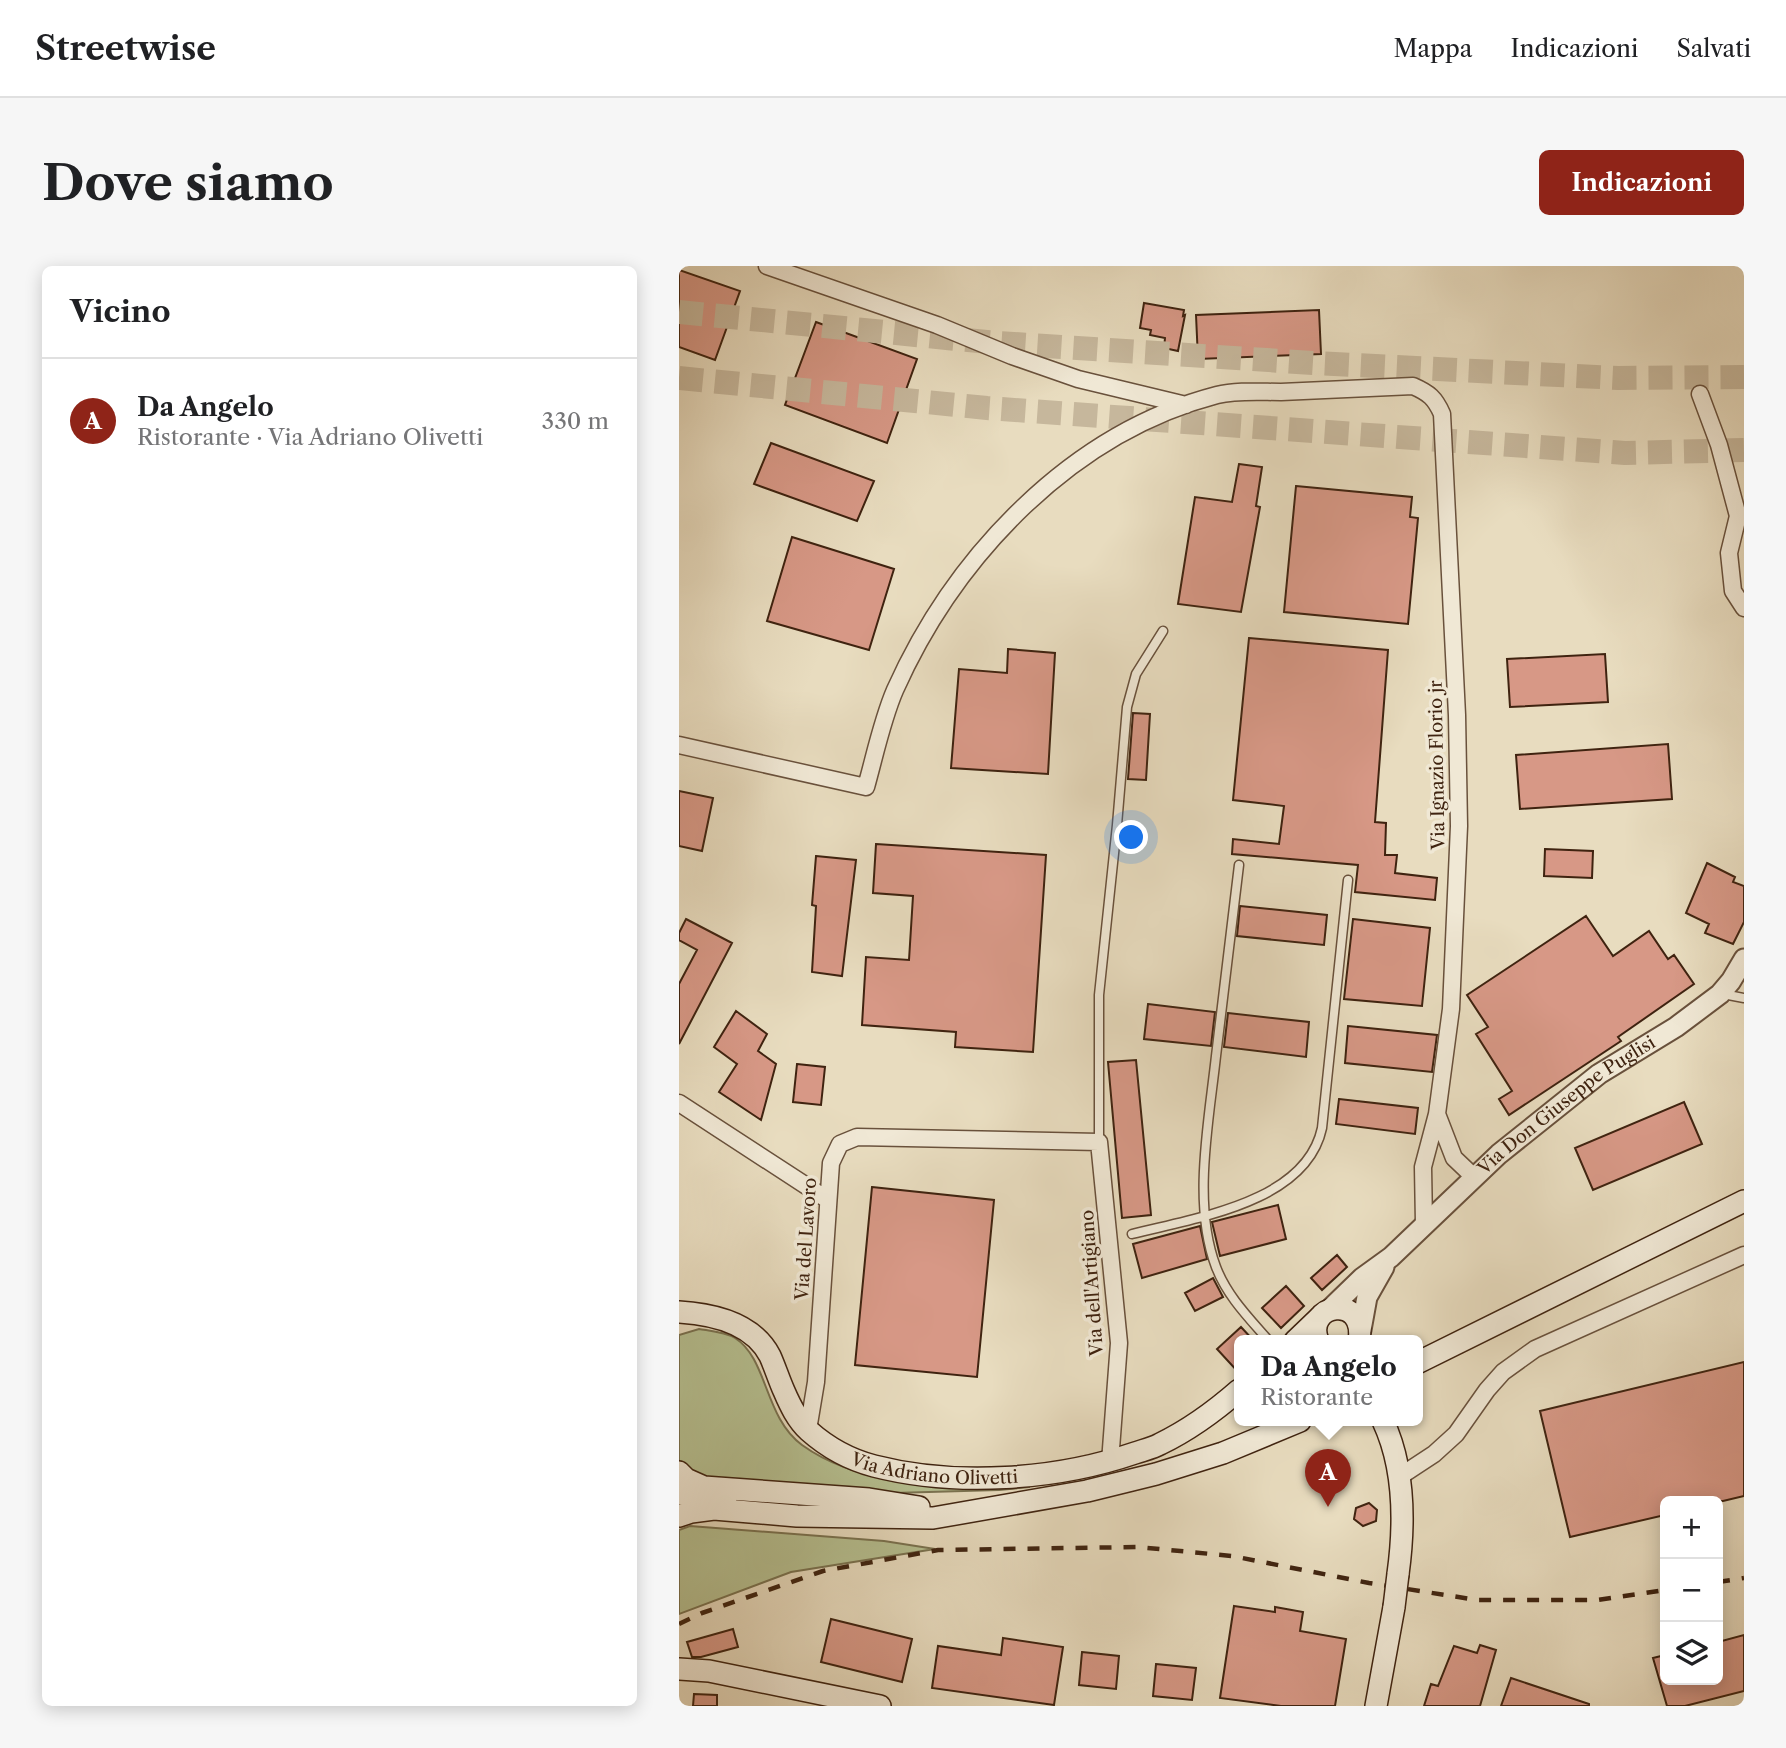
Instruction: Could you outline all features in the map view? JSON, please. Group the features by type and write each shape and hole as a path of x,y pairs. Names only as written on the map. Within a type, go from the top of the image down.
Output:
{"main road":[{"path":"1423,1360 1744,1201"},
{"path":"1301,1335 1325,1313 1337,1308 1350,1312 1359,1323 1359,1335"},
{"path":"1316,1335 1315,1330 1325,1313"},
{"name":"Via Adriano Olivetti","path":"685,1316 742,1328 758,1341 769,1355 791,1408 808,1430 843,1454 873,1466 933,1476 997,1478 1065,1471 1110,1462 1159,1445 1216,1410 1234,1394"},
{"path":"679,1516 714,1509 797,1516 933,1518 1087,1491 1156,1474 1223,1453 1288,1426"},
{"path":"1376,1706 1403,1539 1399,1477 1394,1451 1385,1426"},
{"path":"679,1472 704,1487 869,1499 928,1508"},
{"path":"679,1494 797,1505 980,1508"},
{"path":"679,1669 709,1671 880,1706"}],"street":[{"path":"767,266 1078,379 1186,405"},
{"name":"Via Ignazio Florio jr","path":"1186,405 1221,394 1413,386 1427,392 1436,401 1441,414 1457,715 1459,827 1451,1009 1437,1114 1423,1167 1424,1224"},
{"path":"1700,394 1719,445 1738,516 1729,554 1734,591 1744,608"},
{"path":"679,745 866,787 894,693 921,637 955,584 1000,530 1050,484 1095,450 1138,424 1186,405"},
{"name":"Via Don Giuseppe Puglisi","path":"1325,1313 1362,1278 1391,1257 1499,1154 1599,1074 1676,1027 1720,994 1744,959"},
{"path":"679,1102 828,1200"},
{"path":"1437,1114 1454,1158 1474,1177"},
{"name":"Via del Lavoro","path":"808,1430 816,1382 831,1163 839,1144 857,1137 1099,1142"},
{"name":"Via dell'Artigiano","path":"1099,1142 1119,1343 1110,1462"},
{"path":"1399,1477 1434,1454 1456,1434 1503,1371 1535,1349 1744,1255"},
{"name":"Via Don Giuseppe Puglisi","path":"1359,1335 1367,1297 1391,1257"}],"lane":[{"path":"1099,1142 1099,995 1127,707 1136,674 1163,631"},
{"path":"1239,865 1204,1159 1205,1215 1216,1267 1239,1307 1264,1335"},
{"path":"1132,1234 1249,1201 1286,1180 1312,1155 1319,1141 1348,880"},
{"path":"1720,994 1744,998"}],"green space":[{"path":"699,1329 731,1336 746,1347 780,1419 790,1433 802,1445 827,1460 854,1471 912,1482 1030,1487 858,1494 696,1476 679,1464 679,1335"},
{"path":"690,1526 884,1541 935,1549 791,1572 679,1614 679,1530"}],"building":[{"path":"679,270 740,291 715,360 679,347"},
{"path":"1144,303 1184,310 1178,351 1164,348 1165,338 1150,335 1151,330 1140,328"},
{"path":"1319,310 1321,354 1198,359 1196,315"},
{"path":"816,322 917,359 887,443 785,405"},
{"path":"771,443 874,481 857,521 754,484"},
{"path":"1239,464 1262,467 1256,506 1260,507 1241,612 1178,604 1195,497 1232,502"},
{"path":"1296,486 1412,497 1410,517 1418,518 1408,624 1284,612"},
{"path":"792,537 894,569 869,650 767,621"},
{"path":"1249,638 1388,650 1375,822 1386,823 1385,855 1397,855 1395,873 1437,878 1435,900 1355,892 1358,865 1232,854 1233,839 1279,844 1284,806 1233,800"},
{"path":"1008,649 1055,653 1048,774 951,768 959,669 1007,673"},
{"path":"1605,654 1608,702 1510,707 1507,659"},
{"path":"1133,713 1150,714 1146,780 1128,779"},
{"path":"1668,744 1672,799 1520,809 1516,755"},
{"path":"679,791 713,798 702,851 679,846"},
{"path":"876,844 1046,855 1033,1052 955,1047 956,1032 862,1025 866,957 909,960 913,896 873,893"},
{"path":"1545,849 1593,851 1592,878 1544,876"},
{"path":"816,856 856,860 842,976 812,972 816,906 812,905"},
{"path":"1707,863 1735,877 1733,882 1744,886 1744,922 1733,944 1705,933 1709,924 1686,913"},
{"path":"1240,906 1327,915 1324,945 1237,936"},
{"path":"1586,916 1613,956 1649,931 1668,959 1674,955 1694,984 1618,1037 1621,1041 1509,1115 1499,1099 1512,1091 1476,1034 1488,1027 1467,995"},
{"path":"686,919 732,943 679,1044 679,984 697,950 679,940 679,933"},
{"path":"1353,919 1430,928 1422,1006 1344,999"},
{"path":"1148,1004 1215,1012 1211,1046 1144,1039"},
{"path":"736,1011 767,1034 758,1051 776,1064 761,1120 719,1092 737,1064 714,1047"},
{"path":"1228,1013 1309,1022 1306,1057 1224,1047"},
{"path":"1348,1026 1437,1035 1432,1072 1345,1063"},
{"path":"1136,1060 1151,1215 1122,1218 1108,1062"},
{"path":"797,1064 825,1067 821,1105 793,1102"},
{"path":"1339,1099 1418,1108 1415,1134 1336,1124"},
{"path":"1684,1102 1702,1144 1593,1190 1575,1148"},
{"path":"872,1187 994,1200 977,1377 855,1365"},
{"path":"1278,1205 1286,1239 1220,1256 1212,1222"},
{"path":"1200,1226 1207,1259 1142,1278 1133,1244"},
{"path":"1337,1255 1347,1267 1322,1290 1311,1278"},
{"path":"1213,1278 1223,1297 1195,1311 1185,1293"},
{"path":"1286,1286 1304,1306 1281,1328 1262,1308"},
{"path":"1241,1327 1248,1335 1234,1335 1234,1368 1217,1349"},
{"path":"1744,1362 1744,1496 1723,1501 1723,1496 1660,1496 1660,1516 1570,1537 1540,1411"},
{"path":"1369,1503 1377,1510 1376,1521 1363,1526 1354,1519 1356,1508"},
{"path":"1234,1606 1275,1612 1275,1607 1303,1612 1300,1631 1346,1639 1335,1706 1281,1706 1220,1698"},
{"path":"831,1619 912,1639 902,1682 821,1662"},
{"path":"733,1629 738,1647 692,1657 687,1642"},
{"path":"1744,1635 1744,1691 1685,1706 1667,1706 1661,1685 1723,1685 1723,1641"},
{"path":"1003,1638 1063,1647 1054,1705 932,1688 938,1646 1001,1655"},
{"path":"1480,1645 1496,1650 1480,1706 1424,1706 1431,1684 1438,1686 1454,1646 1477,1653"},
{"path":"1082,1652 1119,1656 1116,1689 1079,1685"},
{"path":"1660,1656 1660,1682 1653,1658"},
{"path":"1156,1664 1196,1668 1192,1700 1153,1696"},
{"path":"1511,1678 1589,1704 1589,1706 1501,1706"},
{"path":"694,1694 717,1695 717,1706 693,1706"}],"tunnel":[{"path":"679,312 998,343 1314,363 1618,378 1744,377"},
{"path":"679,378 987,408 1625,453 1744,450"}],"railway":[{"path":"679,1624 702,1613 823,1571 938,1550 1138,1547 1232,1556 1369,1583 1477,1600 1598,1600 1660,1591"},
{"path":"1723,1581 1744,1578"}],"place":[{"name":"Da Angelo","path":"1328,1507"}]}
